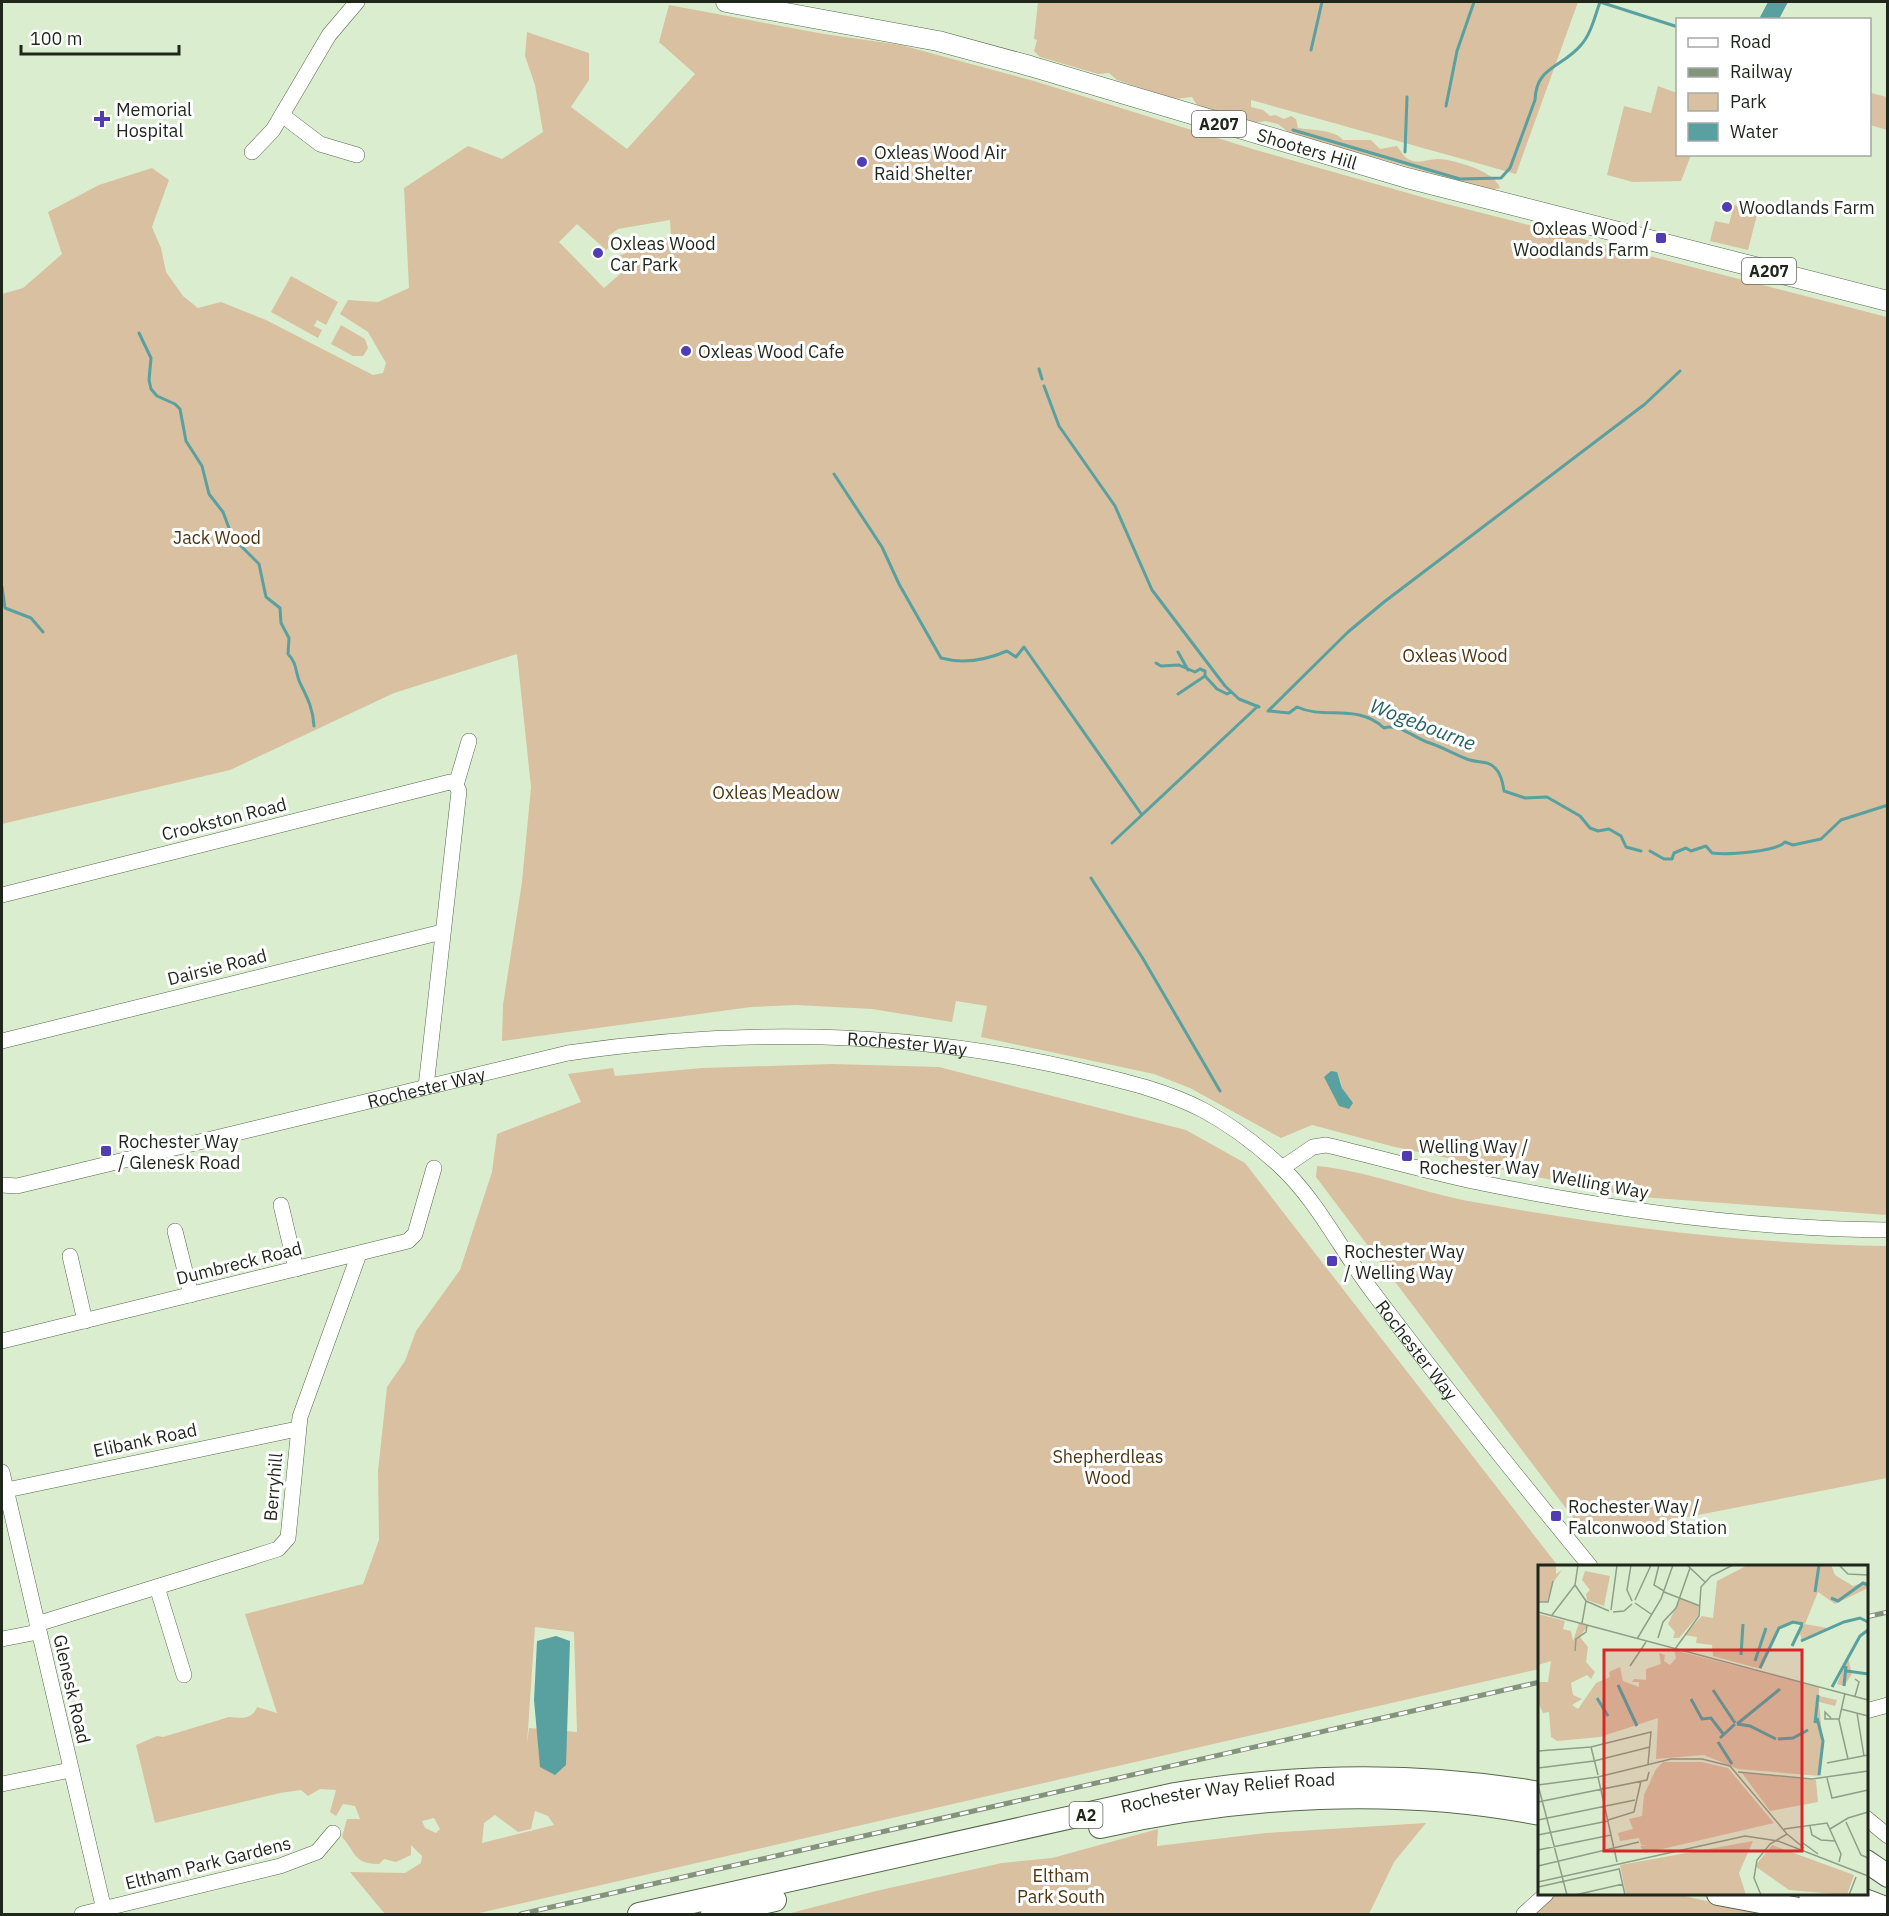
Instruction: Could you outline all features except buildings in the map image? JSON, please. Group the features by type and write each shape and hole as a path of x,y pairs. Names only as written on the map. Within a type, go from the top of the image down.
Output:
{"highway":[{"name":"Rochester Way Relief Road","path":"639,1914 1175,1794 1222,1786 1308,1778 1399,1777 1449,1780 1538,1793"},
{"name":"Rochester Way Relief Road","path":"712,1914 1104,1826 1174,1812 1239,1804 1301,1799 1377,1798 1481,1806 1538,1814"},
{"path":"1868,1862 1887,1876"},
{"path":"1741,1895 1887,1909"},
{"path":"1815,1895 1864,1914"}],"main road":[{"name":"Shooters Hill","path":"726,2 938,41 1407,178 1887,301"}],"street":[{"path":"252,152 273,130 329,35 357,2"},
{"path":"282,115 320,144 357,155"},
{"path":"426,1087 459,791 456,785 469,741"},
{"name":"Crookston Road","path":"2,895 450,782 456,785"},
{"name":"Dairsie Road","path":"2,1041 442,932"},
{"name":"Rochester Way","path":"2,1194 17,1186 568,1053 639,1043 798,1035 938,1044 1059,1066 1158,1092 1200,1108 1226,1123 1282,1168 1309,1199 1371,1290 1589,1565"},
{"name":"Welling Way","path":"1282,1168 1313,1147 1326,1145 1477,1182 1636,1211 1734,1222 1887,1230"},
{"name":"Dumbreck Road","path":"2,1341 359,1254 412,1238 434,1168"},
{"name":"Rochester Way","path":"2,1185 17,1186"},
{"path":"281,1205 296,1269"},
{"path":"175,1231 191,1295"},
{"name":"Berryhill","path":"2,1639 250,1558 284,1544 288,1538 297,1429 359,1254"},
{"path":"70,1256 85,1321"},
{"name":"Elibank Road","path":"4,1490 297,1429"},
{"name":"Glenesk Road","path":"2,1472 4,1490 104,1912"},
{"path":"157,1587 184,1675"},
{"path":"1868,1710 1887,1705"},
{"path":"2,1784 70,1770"},
{"path":"1868,1820 1887,1836"},
{"name":"Eltham Park Gardens","path":"82,1914 104,1912 306,1858 324,1846 333,1833"},
{"path":"1524,1914 1544,1895"}],"green space":[{"path":"1038,2 1578,2 1516,174 1251,100 1251,107 1263,110 1270,116 1275,115 1284,119 1291,116 1296,119 1298,128 1329,132 1343,140 1371,140 1380,149 1397,146 1406,158 1414,161 1438,159 1474,168 1491,176 1497,182 1500,188 1492,190 1291,134 1278,124 1265,121 1255,123 1207,109 1197,105 1192,97 1175,99 1117,80 1109,73 1098,74 1040,57 1034,51 1037,40 1034,39"},
{"path":"669,5 824,34 901,45 1034,81 1256,150 1443,203 1887,317 1887,1215 1628,1196 1395,1147 1312,1125 1281,1138 1190,1088 1154,1074 981,1037 987,1006 956,1001 952,1022 872,1009 796,1005 751,1007 502,1041 503,1005 522,882 531,787 517,654 394,693 230,770 2,824 2,294 23,288 62,254 48,212 99,185 152,168 169,180 152,227 161,248 166,272 183,296 198,308 221,302 266,320 373,375 383,373 386,363 368,332 340,314 348,300 378,302 409,288 404,188 468,146 502,159 543,132 535,85 525,56 527,32 589,53 589,80 571,107 627,149 695,74 659,42","holes":["670,220 671,236 618,256 628,267 604,288 559,242 577,224 606,250 613,244 608,236 618,229","1340,1079 1342,1088 1352,1103 1339,1106 1337,1098"]},
{"path":"1658,86 1676,93 1676,156 1691,156 1681,181 1633,182 1607,175 1624,106 1651,113"},
{"path":"1871,93 1887,97 1887,130 1871,125"},
{"path":"1734,205 1758,211 1748,250 1710,241 1715,221 1729,224"},
{"path":"291,276 338,302 326,325 317,320 314,326 322,330 318,338 271,312"},
{"path":"341,325 365,339 368,348 363,356 353,356 331,344"},
{"name":"Shepherdleas Wood","path":"832,1064 939,1067 1186,1130 1245,1163 1557,1565 1538,1565 1538,1669 475,1914 385,1914 350,1872 405,1873 421,1863 422,1856 411,1845 411,1855 396,1862 384,1859 379,1864 364,1862 356,1856 342,1837 347,1819 360,1819 355,1806 343,1804 336,1816 330,1812 336,1790 320,1789 308,1796 301,1790 280,1793 155,1823 136,1745 157,1736 163,1737 229,1717 246,1717 252,1714 257,1707 277,1713 245,1614 363,1584 379,1540 378,1471 387,1387 405,1361 416,1331 460,1270 492,1172 497,1134 581,1102 568,1074 613,1068 615,1076 702,1068","holes":["535,1627 574,1632 577,1732 529,1728 527,1744","535,1811 548,1816 554,1825 482,1843 484,1823 495,1815 518,1832 531,1829","434,1818 440,1829 436,1833 425,1828 422,1821"]},
{"path":"1317,1166 1355,1172 1468,1201 1624,1226 1782,1242 1887,1246 1887,1478 1611,1532 1604,1522 1586,1535 1316,1177"},
{"name":"Eltham Park South","path":"1426,1823 1394,1862 1369,1914 787,1914 876,1891 1002,1863 1052,1858 1158,1829 1157,1846 1266,1833"},
{"path":"1556,1895 1680,1895 1762,1914 1532,1914"}],"water":[{"path":"1768,2 1788,2 1780,18 1760,18"},
{"path":"1331,1071 1337,1072 1342,1088 1353,1103 1349,1109 1339,1106 1324,1077"},
{"path":"556,1636 570,1641 566,1765 555,1775 540,1767 534,1700 537,1641"}],"waterway":[{"path":"1311,50 1322,2"},
{"path":"1446,106 1457,51 1474,2"},
{"path":"1600,2 1676,26"},
{"path":"1293,130 1460,179 1501,178 1510,168 1540,80 1551,68 1574,53 1584,41 1600,2"},
{"path":"1405,152 1407,97"},
{"path":"139,333 151,358 149,380 151,389 157,396 175,404 180,409 186,441 202,466 209,494 223,512 239,544 259,564 266,597 280,608 281,623 289,638 288,654 310,704 314,726"},
{"name":"Wogebourne","path":"1039,369 1042,379"},
{"path":"1268,711 1348,632 1384,602 1645,404 1680,371"},
{"name":"Wogebourne","path":"1044,386 1059,426 1115,506 1152,590 1225,686 1239,699 1259,707"},
{"path":"834,474 882,547 899,584 941,658 958,661 974,660 1007,651 1016,657 1024,647 1142,815"},
{"path":"2,587 5,608 31,618 43,632"},
{"path":"1178,652 1188,670"},
{"path":"1156,663 1161,666 1179,665 1195,672 1200,669 1205,671 1205,676 1217,689 1227,694 1231,692"},
{"path":"1178,694 1205,676"},
{"path":"1112,843 1258,706"},
{"name":"Wogebourne","path":"1269,711 1289,713 1297,707 1308,711 1352,714 1374,720 1384,728 1400,729 1466,759 1490,764 1499,774 1504,791 1525,798 1547,797 1580,816 1590,828 1598,831 1609,829 1621,836 1626,847 1641,851"},
{"name":"Wogebourne","path":"1650,851 1664,859 1672,859 1674,853 1686,848 1691,851 1706,846 1712,853 1728,854 1772,848 1785,842 1793,845 1821,839 1841,820 1888,805"},
{"path":"1091,878 1142,957 1220,1091"}],"railway":[{"path":"1868,1617 1888,1612"},
{"path":"521,1914 1538,1682"}],"place":[{"name":"Memorial Hospital","path":"102,119"},
{"name":"Oxleas Wood Air Raid Shelter","path":"862,162"},
{"name":"Woodlands Farm","path":"1727,207"},
{"name":"Oxleas Wood / Woodlands Farm","path":"1661,238"},
{"name":"Oxleas Wood Car Park","path":"598,253"},
{"name":"Oxleas Wood Cafe","path":"686,351"},
{"name":"Rochester Way / Glenesk Road","path":"106,1151"},
{"name":"Welling Way / Rochester Way","path":"1407,1156"},
{"name":"Rochester Way / Welling Way","path":"1332,1261"},
{"name":"Rochester Way / Falconwood Station","path":"1556,1516"}],"park label":[{"name":"Jack Wood","path":"217,537"},
{"name":"Oxleas Wood","path":"1455,655"},
{"name":"Oxleas Meadow","path":"776,792"}]}
